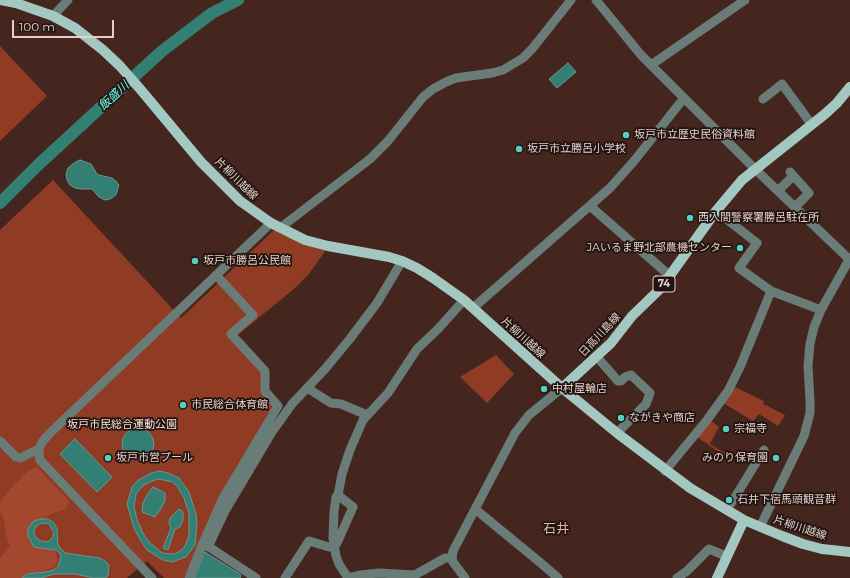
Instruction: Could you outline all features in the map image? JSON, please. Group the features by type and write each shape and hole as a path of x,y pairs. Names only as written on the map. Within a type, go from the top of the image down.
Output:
{"main road":[{"name":"片柳川越線","path":"0,0 16,3 53,16 75,28 103,50 122,68 206,167 240,201 275,226 305,240 328,246 390,257 402,261 433,278 464,300 562,388"},
{"name":"日高川島線","path":"562,388 618,336 632,316 661,288 716,211 742,180 838,103 850,87"},
{"path":"562,388 665,471 690,488 744,520 717,578"},
{"name":"片柳川越線","path":"744,520 803,544 822,549 850,552"}],"street":[{"path":"53,16 68,0"},
{"path":"152,578 40,460 39,449 42,442 216,275 275,226 370,159 392,137 423,97 433,89 456,78 503,70 523,58 532,50 571,0"},
{"path":"596,0 651,65 795,208 850,259 821,310 814,327 808,356 810,401 808,426 800,446 760,527"},
{"path":"651,65 745,0"},
{"path":"763,99 782,84 812,125"},
{"path":"473,308 621,177 684,98"},
{"path":"778,191 792,174 809,193 795,208"},
{"path":"590,206 669,275"},
{"path":"716,211 757,243 739,268 771,291 821,310"},
{"path":"189,578 205,545 225,511 268,440 292,404 325,369 377,303 402,261"},
{"path":"205,545 223,498 278,406 265,391 265,371 232,334 253,315 216,275"},
{"path":"665,471 698,432 728,391 737,374 771,291"},
{"path":"452,558 445,558 415,575 379,573 348,578 336,556 332,529 335,501 342,474 350,450 363,420 388,392 417,350 464,300"},
{"path":"597,357 618,381 621,381 625,377 631,375 650,393 646,404 617,433"},
{"path":"307,388 331,403 341,404 367,415"},
{"path":"465,578 453,562 453,550 520,427 529,416 562,388"},
{"path":"0,440 16,457 20,458 39,449"},
{"path":"726,510 764,450"},
{"path":"334,546 353,507 338,494"},
{"path":"475,509 558,578"},
{"path":"285,578 309,541 329,547 334,546"},
{"path":"205,545 252,577"},
{"path":"677,578 688,571 709,549 726,556"}],"green space":[{"path":"0,46 47,96 0,141"},
{"name":"坂戸市民総合運動公園","path":"53,180 181,318 274,230 326,250 308,275 295,288 233,339 263,371 263,391 276,406 220,501 184,578 164,578 147,561 127,578 0,578 0,230"},
{"path":"496,355 514,374 487,403 460,377"},
{"path":"735,387 762,400 764,402 763,404 785,415 778,426 759,414 753,421 723,403"},
{"path":"710,420 719,427 710,444 727,454 725,456 697,437"}],"shaded area":[{"path":"37,467 69,501 65,509 49,515 32,527 35,544 52,547 56,554 57,563 55,567 28,575 26,578 0,578 0,558 10,546 6,535 4,520 0,511 1,501 28,471"}],"water":[{"path":"568,63 576,72 557,88 549,79"},
{"path":"80,160 91,164 97,174 112,178 116,181 119,185 116,195 105,200 99,197 92,189 75,188 70,185 66,174 68,168"},
{"path":"138,428 147,431 151,435 154,444 151,453 147,457 138,460 129,457 125,453 122,444 125,435 129,431"},
{"path":"75,439 112,477 97,492 60,454"},
{"path":"159,471 179,478 189,492 196,514 197,525 195,545 186,557 172,562 163,560 147,550 134,528 127,504 132,487 137,481 151,473","holes":["159,479 172,482 177,486 184,498 189,513 189,536 184,548 175,554 162,553 149,542 137,520 134,506 136,494 144,485"]},
{"path":"153,487 165,493 165,501 155,517 142,512 143,503"},
{"path":"178,510 183,512 183,520 180,527 175,529 168,550 163,548 171,528 169,523 170,518"},
{"path":"48,519 54,523 57,529 58,545 65,553 99,558 105,561 109,565 108,576 104,578 94,578 75,574 54,574 41,578 22,578 27,574 54,570 58,567 61,556 56,550 34,547 28,536 28,529 34,521","holes":["39,524 49,524 54,533 52,538 48,542 41,541 36,538 34,533 35,528"]},
{"path":"205,552 240,574 240,578 194,578"}],"waterway":[{"name":"飯盛川","path":"0,203 38,165 162,51 212,13 238,0"}],"place":[{"name":"坂戸市立歴史民俗資料館","path":"626,135"},
{"name":"坂戸市立勝呂小学校","path":"519,149"},
{"name":"西入間警察署勝呂駐在所","path":"690,218"},
{"name":"JAいるま野北部農機センター","path":"740,248"},
{"name":"坂戸市勝呂公民館","path":"195,261"},
{"name":"中村屋輪店","path":"544,389"},
{"name":"市民総合体育館","path":"183,405"},
{"name":"ながきや商店","path":"621,418"},
{"name":"宗福寺","path":"726,429"},
{"name":"坂戸市営プール","path":"108,458"},
{"name":"みのり保育園","path":"776,458"},
{"name":"石井下宿馬頭観音群","path":"729,500"}],"district":[{"name":"石井","path":"556,529"}]}
